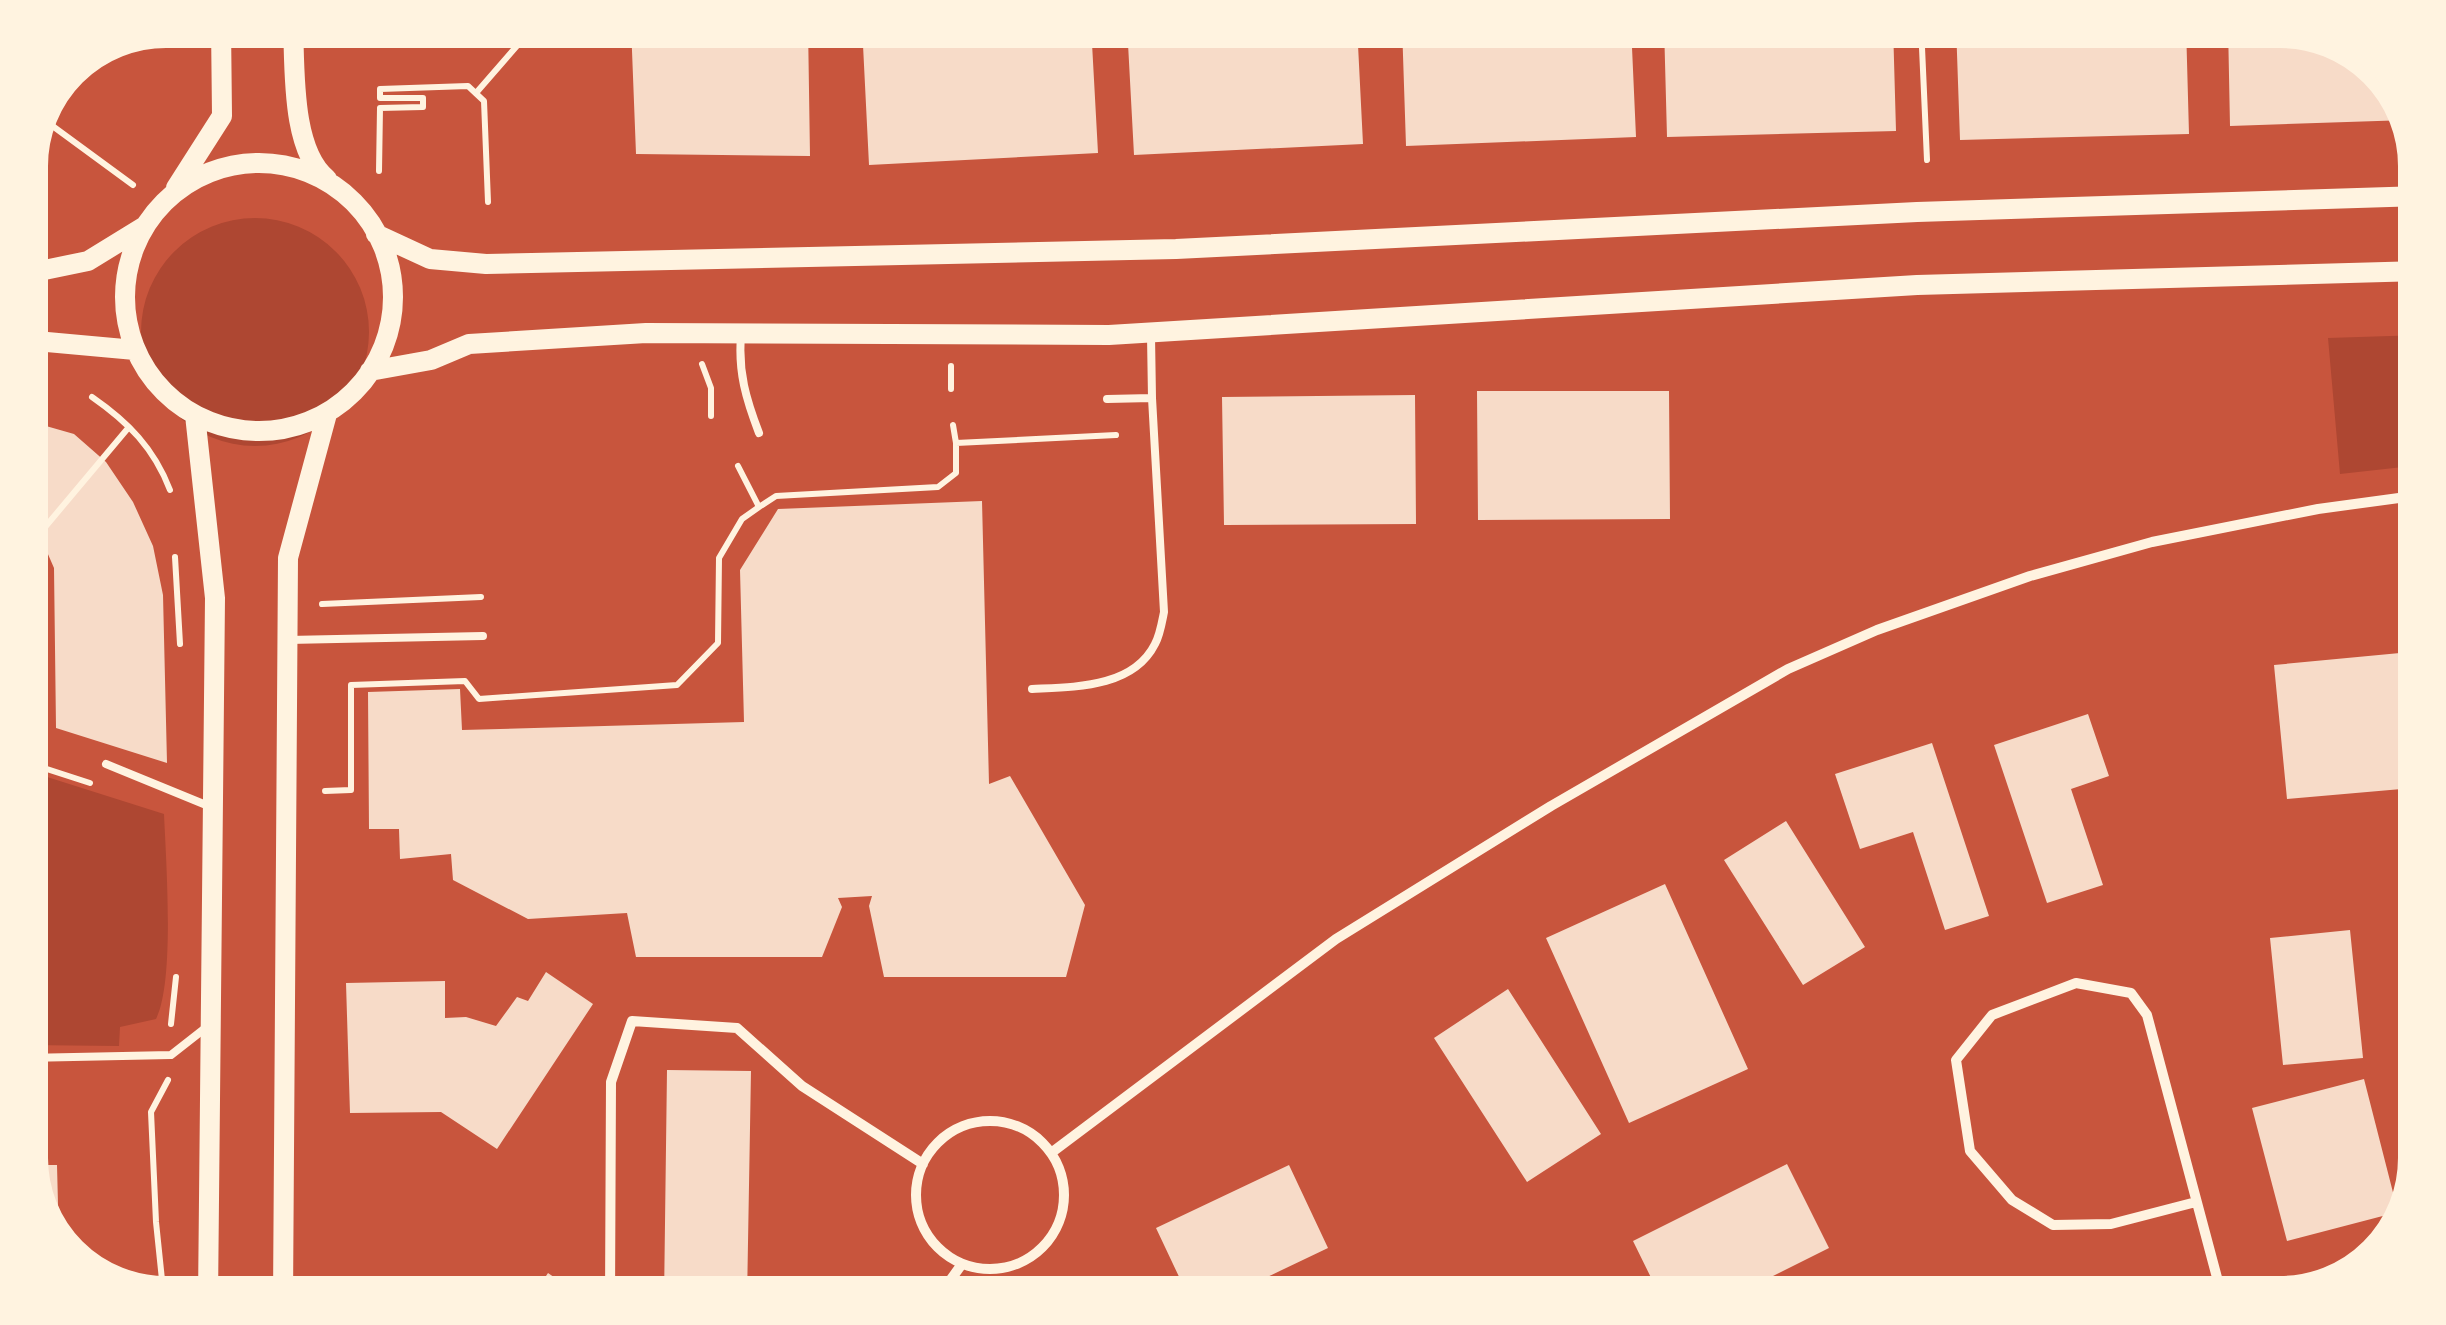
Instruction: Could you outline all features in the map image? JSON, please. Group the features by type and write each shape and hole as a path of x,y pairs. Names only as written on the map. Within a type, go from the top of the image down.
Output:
{"main road":[{"path":"221,42 222,116 172,194 145,226 128,266 125,309 135,350 159,387 195,415 238,431 284,430 328,414 362,384 386,344 394,299 386,253 364,213 314,169 299,118 294,42"},
{"path":"172,194 209,172 251,162 293,167 333,184"},
{"path":"376,234 430,259 486,264 1176,248 1917,212 2403,197"},
{"path":"43,270 88,261 145,226"},
{"path":"370,371 431,360 469,344 646,334 1109,335 1916,285 2403,271"},
{"path":"43,342 135,350"},
{"path":"283,1282 288,558 328,414"},
{"path":"195,415 214,598 208,1282"}],"street":[{"path":"1051,1152 1336,939 1551,806 1788,669 1876,630 1996,588 2152,542 2318,509 2403,497"},
{"path":"2196,1202 2111,1224 2053,1225 2012,1200 1970,1151 1956,1060 1992,1016 2076,983 2131,993 2147,1015 2218,1282"},
{"path":"610,1282 611,1082 632,1021 737,1028 802,1086 922,1164"},
{"path":"983,1122 1016,1125 1036,1136 1051,1152 1061,1174 1064,1198 1060,1221 1048,1242 1030,1257 1009,1267 985,1269 962,1264 942,1251 926,1233 918,1211 916,1188 922,1164 934,1146 951,1132 983,1122"},
{"path":"949,1282 962,1264"}],"lane":[{"path":"1032,690 1108,681 1133,669 1155,644 1164,612 1152,332"},
{"path":"742,334 742,387 759,433"},
{"path":"1108,399 1152,398"},
{"path":"288,640 483,636"},
{"path":"106,764 211,807"},
{"path":"43,1058 170,1054 208,1026"}],"path":[{"path":"476,93 520,42"},
{"path":"1922,42 1927,160"},
{"path":"379,171 380,108 423,107 422,98 380,98 380,88 468,86 484,101 488,202"},
{"path":"50,125 132,185"},
{"path":"951,357 951,390"},
{"path":"701,360 712,388 711,416"},
{"path":"92,397 140,436 160,464 173,498"},
{"path":"324,790 352,790 352,685 466,682 479,699 677,685 718,643 719,558 742,519 776,496 938,488 956,473 953,425"},
{"path":"43,530 129,427"},
{"path":"956,443 1116,435"},
{"path":"738,466 759,506"},
{"path":"175,551 180,645"},
{"path":"322,604 481,597"},
{"path":"162,1282 151,1112 172,1073 177,964"}],"shaded area":[{"path":"255,218 299,227 336,251 360,288 369,332 360,376 336,413 299,437 255,446 211,437 174,413 150,376 141,332 150,288 174,251 211,227"},
{"path":"2403,336 2403,467 2340,474 2328,338"},
{"path":"43,776 164,814 168,920 162,1001 156,1019 120,1027 119,1046 43,1045"}],"building":[{"path":"632,42 808,42 810,156 636,154"},
{"path":"863,42 1092,42 1098,153 869,165"},
{"path":"1128,42 1358,42 1363,144 1134,155"},
{"path":"1403,42 1632,42 1636,137 1406,146"},
{"path":"1664,42 1893,42 1896,131 1667,137"},
{"path":"1957,42 2186,42 2189,134 1960,140"},
{"path":"2228,42 2280,42 2334,55 2373,85 2394,120 2230,126"},
{"path":"1477,391 1669,391 1670,519 1478,520"},
{"path":"1415,395 1416,524 1224,525 1222,397"},
{"path":"43,425 74,434 106,462 133,502 153,546 163,595 167,763 56,728 54,568 44,545"},
{"path":"982,501 989,784 1010,776 1085,905 1066,977 884,977 869,906 872,896 838,898 842,907 822,957 636,957 627,913 528,919 453,880 451,854 400,859 399,829 369,829 368,692 460,689 462,730 744,722 740,570 778,509"},
{"path":"2400,653 2404,789 2287,799 2274,665"},
{"path":"2088,714 2109,776 2071,789 2103,885 2047,903 1994,745"},
{"path":"1932,743 1989,916 1945,930 1913,832 1860,849 1835,774"},
{"path":"1786,821 1865,947 1803,985 1724,860"},
{"path":"1665,884 1748,1069 1629,1123 1546,938"},
{"path":"2350,930 2363,1058 2283,1065 2270,938"},
{"path":"546,972 593,1004 497,1149 441,1112 350,1113 346,983 445,981 445,1018 466,1017 496,1026 517,997 528,1001"},
{"path":"1508,989 1601,1134 1527,1182 1434,1038"},
{"path":"667,1070 751,1071 747,1282 664,1282"},
{"path":"2364,1079 2395,1201 2390,1214 2287,1241 2252,1108"},
{"path":"1787,1164 1829,1248 1761,1282 1653,1282 1633,1241"},
{"path":"57,1165 58,1219 49,1198 43,1167"},
{"path":"1289,1165 1328,1248 1257,1282 1182,1282 1156,1228"},
{"path":"548,1273 561,1282 542,1282"}]}
